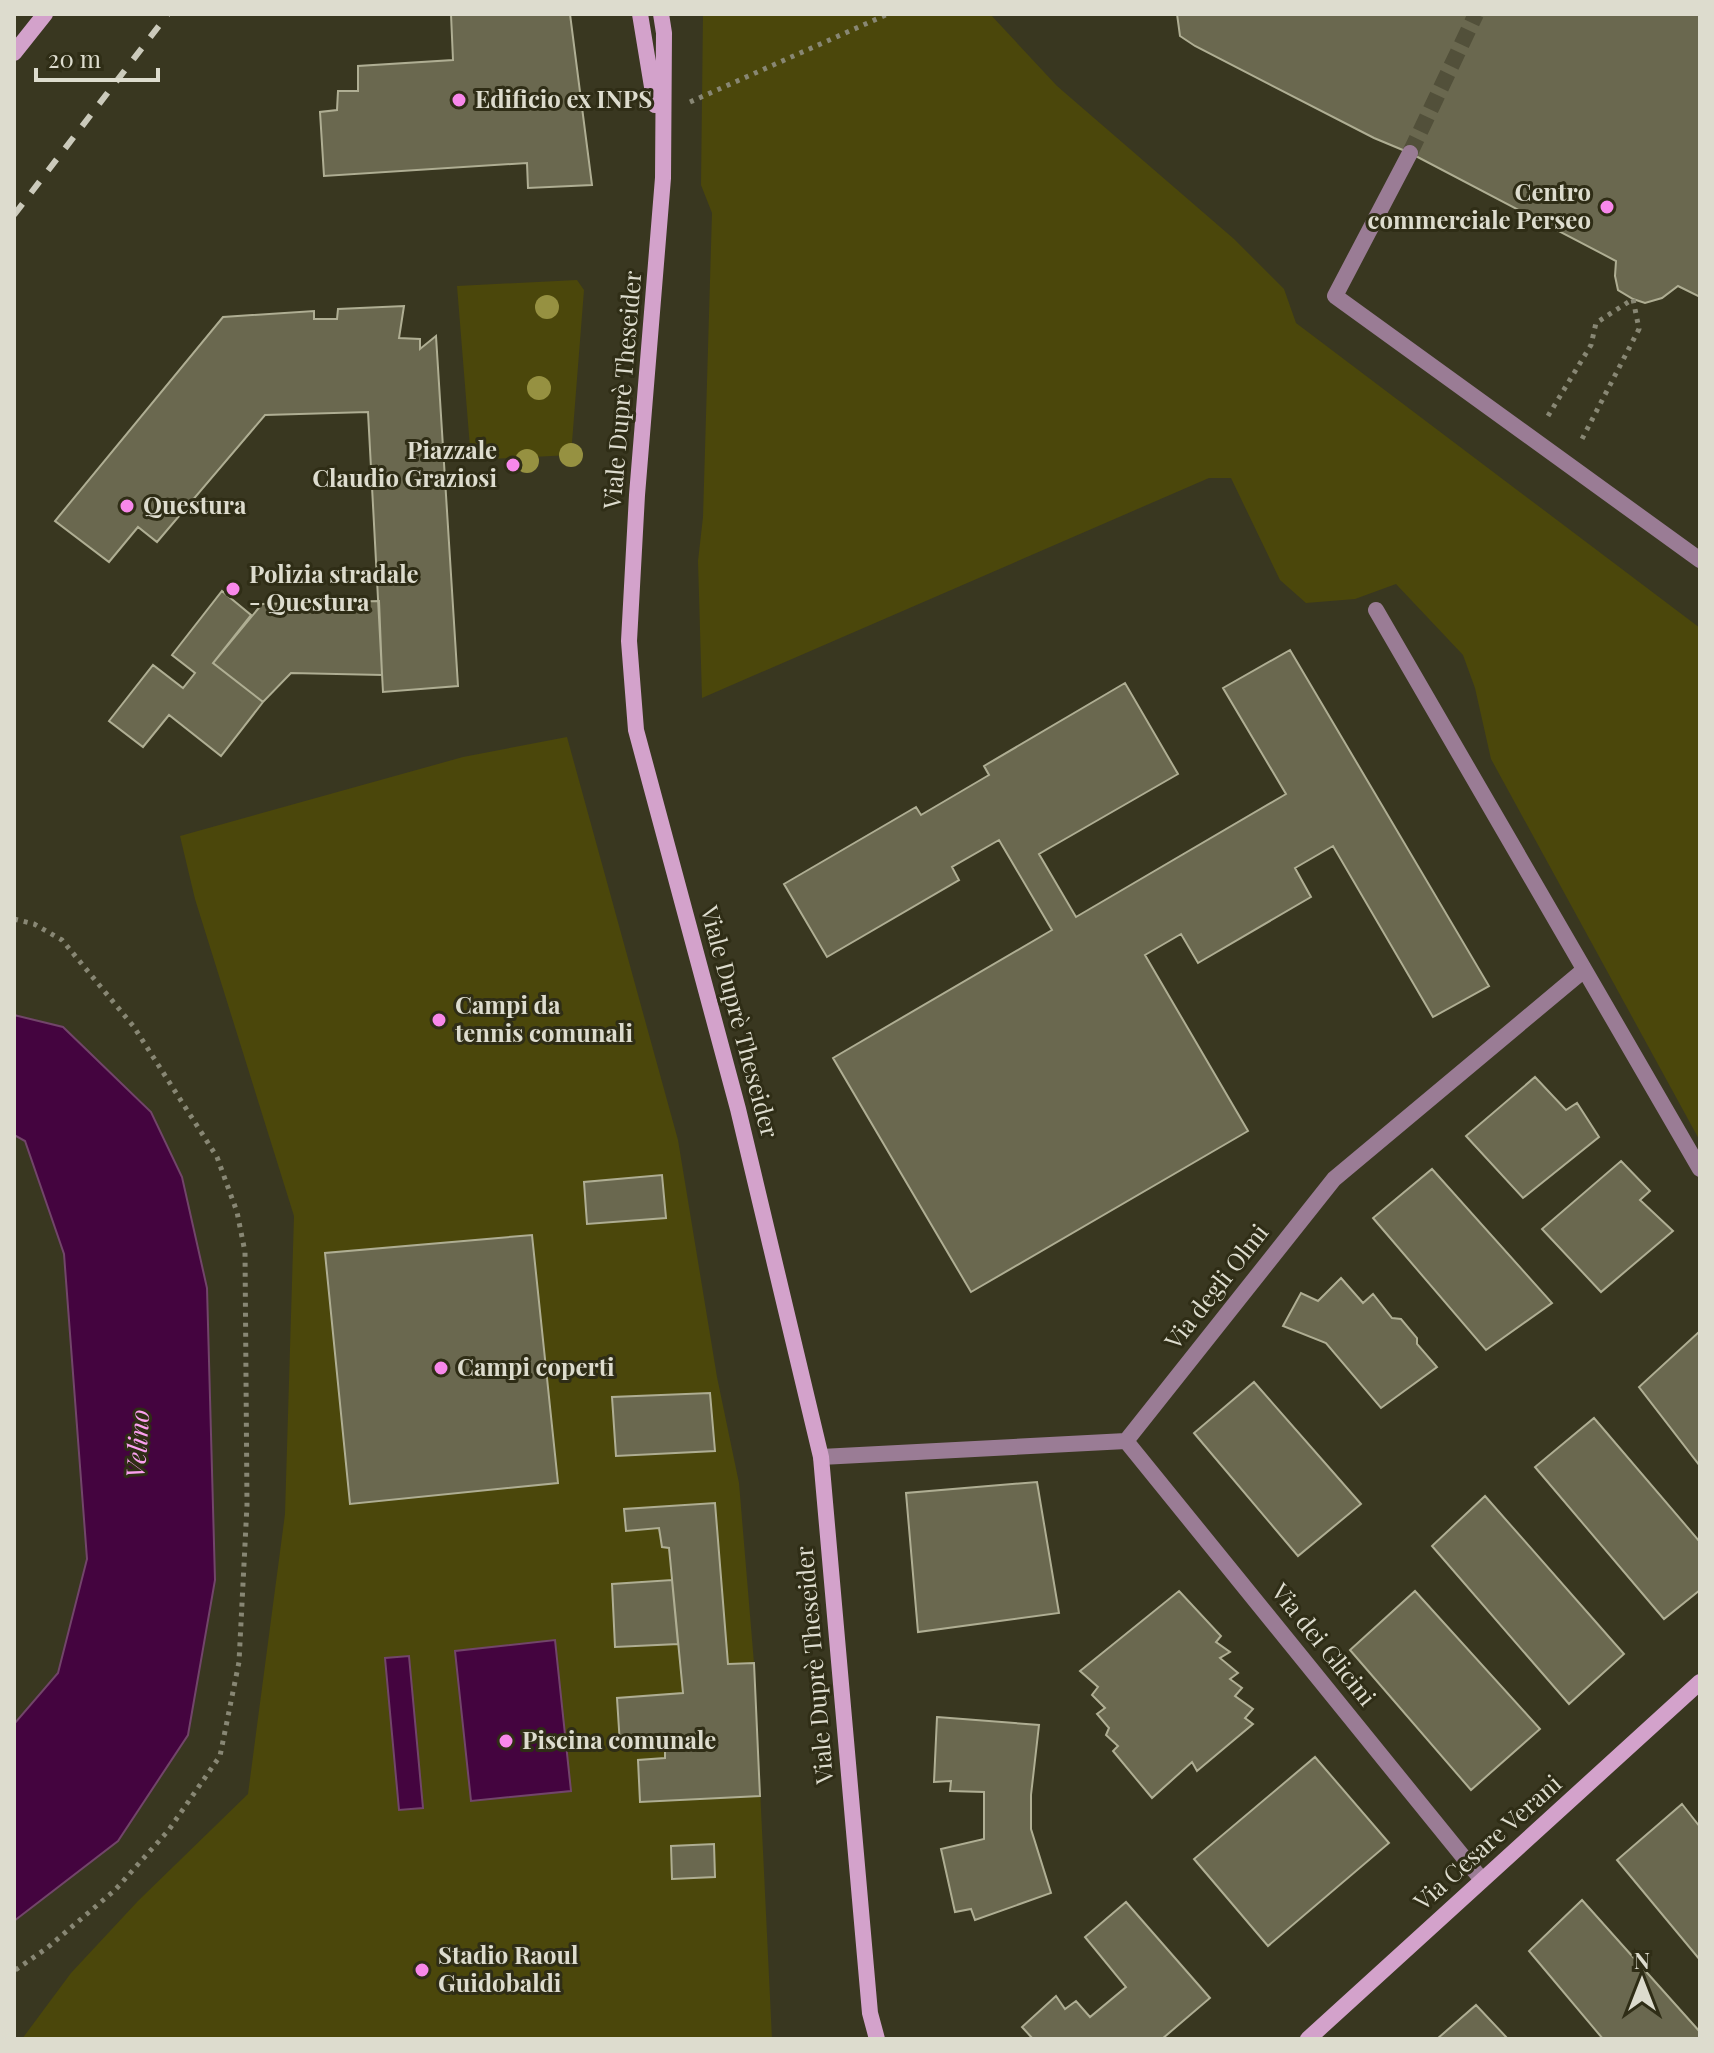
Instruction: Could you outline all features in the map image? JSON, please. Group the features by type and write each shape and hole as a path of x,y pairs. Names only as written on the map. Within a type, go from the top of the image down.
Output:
{"street":[{"path":"14,53 45,14"},
{"path":"640,14 652,77 663,178"},
{"name":"Viale Duprè Theseider","path":"661,14 664,33 663,178 637,495 629,641 636,730 738,1109 821,1457 870,2013 877,2039"},
{"path":"1410,153 1335,296 1700,560"},
{"path":"1376,610 1700,1169"},
{"name":"Via degli Olmi","path":"1126,1441 1334,1179 1584,970"},
{"path":"821,1457 1126,1441"},
{"name":"Via dei Glicini","path":"1126,1441 1482,1880"},
{"name":"Via Cesare Verani","path":"1308,2039 1700,1682"}],"path":[{"path":"664,114 888,14"},
{"path":"1533,441 1591,345 1596,323 1633,299 1639,329 1569,467"},
{"path":"14,919 34,924 62,940 134,1027 217,1157 237,1212 245,1252 247,1505 239,1662 220,1756 168,1831 115,1890 47,1948 14,1971"}],"shaded area":[{"path":"703,14 990,14 1057,86 1234,239 1284,289 1296,323 1700,628 1700,1141 1491,759 1475,688 1463,655 1396,584 1355,599 1306,603 1280,580 1231,478 1209,478 702,698 698,561 703,517 712,213 701,185"},
{"path":"577,280 584,290 571,455 471,460 457,286"},
{"path":"567,737 678,1140 717,1377 739,1483 754,1663 772,2039 22,2039 71,1973 138,1901 248,1794 285,1514 294,1216 195,899 180,836 463,757"}],"water":[{"name":"Velino","path":"14,1015 63,1027 151,1112 182,1177 207,1288 215,1580 188,1735 118,1841 14,1921 14,1724 58,1673 87,1559 64,1254 25,1141 14,1135"},
{"name":"Piscina comunale","path":"555,1640 571,1791 471,1801 455,1651"},
{"path":"409,1656 423,1808 399,1810 385,1658"}],"building":[{"name":"Edificio ex INPS","path":"451,14 570,14 592,185 528,188 527,163 324,176 320,112 337,110 338,91 358,91 358,66 453,60"},
{"name":"Centro commerciale Perseo","path":"1177,14 1700,14 1700,297 1678,286 1662,298 1645,303 1633,299 1618,290 1616,261 1410,153 1374,138 1195,46 1180,36"},
{"name":"Questura","path":"404,306 399,338 420,339 420,349 436,336 458,686 383,692 368,412 265,415 157,542 138,527 109,562 55,521 223,317 314,311 314,319 337,319 338,309"},
{"path":"222,591 251,615 213,663 263,702 221,756 169,715 143,747 109,721 153,665 183,688 195,673 172,655"},
{"path":"379,601 382,675 291,673 263,702 213,663 262,604"},
{"path":"1290,650 1489,986 1433,1017 1333,846 1295,868 1311,897 1198,963 1181,934 1145,955 1248,1131 971,1292 833,1058 1052,930 999,840 952,867 959,880 827,957 784,884 916,807 921,815 989,775 984,766 1125,683 1178,774 1039,854 1076,917 1286,794 1223,688"},
{"path":"1535,1077 1566,1110 1577,1103 1599,1137 1523,1198 1466,1136"},
{"path":"1621,1161 1650,1191 1640,1200 1673,1231 1601,1292 1542,1229"},
{"path":"1432,1169 1552,1303 1486,1350 1373,1218"},
{"path":"662,1175 666,1218 587,1224 584,1182"},
{"name":"Campi coperti","path":"532,1235 558,1483 350,1504 325,1253"},
{"path":"1341,1278 1363,1303 1373,1294 1392,1318 1401,1319 1437,1367 1381,1408 1326,1343 1283,1326 1301,1293 1318,1301"},
{"path":"1700,1331 1700,1466 1639,1387"},
{"path":"1254,1382 1361,1504 1298,1556 1194,1433"},
{"path":"710,1393 715,1451 616,1456 612,1397"},
{"path":"1594,1418 1700,1542 1700,1590 1664,1619 1535,1467"},
{"path":"1037,1482 1059,1613 918,1632 906,1493"},
{"path":"1485,1496 1624,1654 1569,1704 1432,1546"},
{"path":"715,1503 728,1664 754,1663 760,1796 640,1802 638,1760 665,1758 665,1742 620,1745 617,1698 683,1693 669,1548 662,1547 659,1528 626,1531 624,1509"},
{"path":"672,1580 678,1644 615,1647 612,1584"},
{"path":"1179,1591 1221,1636 1216,1642 1230,1652 1220,1658 1238,1673 1230,1679 1242,1688 1235,1696 1253,1709 1245,1718 1253,1724 1197,1771 1192,1762 1152,1798 1113,1751 1118,1746 1106,1735 1109,1728 1097,1714 1105,1708 1092,1695 1098,1687 1080,1671"},
{"path":"1415,1591 1540,1729 1471,1790 1350,1650"},
{"path":"937,1717 1039,1725 1031,1795 1031,1829 1051,1893 975,1920 971,1909 955,1912 941,1849 984,1839 984,1792 950,1791 951,1781 934,1782"},
{"path":"1315,1757 1389,1843 1268,1946 1194,1859"},
{"path":"1682,1804 1700,1827 1700,1960 1617,1860"},
{"path":"714,1844 715,1877 672,1879 671,1846"},
{"path":"1582,1900 1700,2032 1700,2039 1603,2039 1529,1951"},
{"path":"1126,1902 1210,1998 1162,2039 1033,2039 1022,2027 1056,1996 1065,2009 1076,2001 1090,2017 1126,1987 1085,1937"},
{"path":"1476,2005 1508,2039 1437,2039"}],"tunnel":[{"path":"1410,153 1476,14"}],"railway":[{"path":"14,215 168,14"}],"place":[{"name":"Edificio ex INPS","path":"459,100"},
{"name":"Centro commerciale Perseo","path":"1607,207"},
{"name":"Piazzale Claudio Graziosi","path":"513,465"},
{"name":"Questura","path":"127,506"},
{"name":"Polizia stradale - Questura","path":"233,589"},
{"name":"Campi da tennis comunali","path":"439,1020"},
{"name":"Campi coperti","path":"441,1368"},
{"name":"Piscina comunale","path":"506,1741"},
{"name":"Stadio Raoul Guidobaldi","path":"422,1970"}]}
